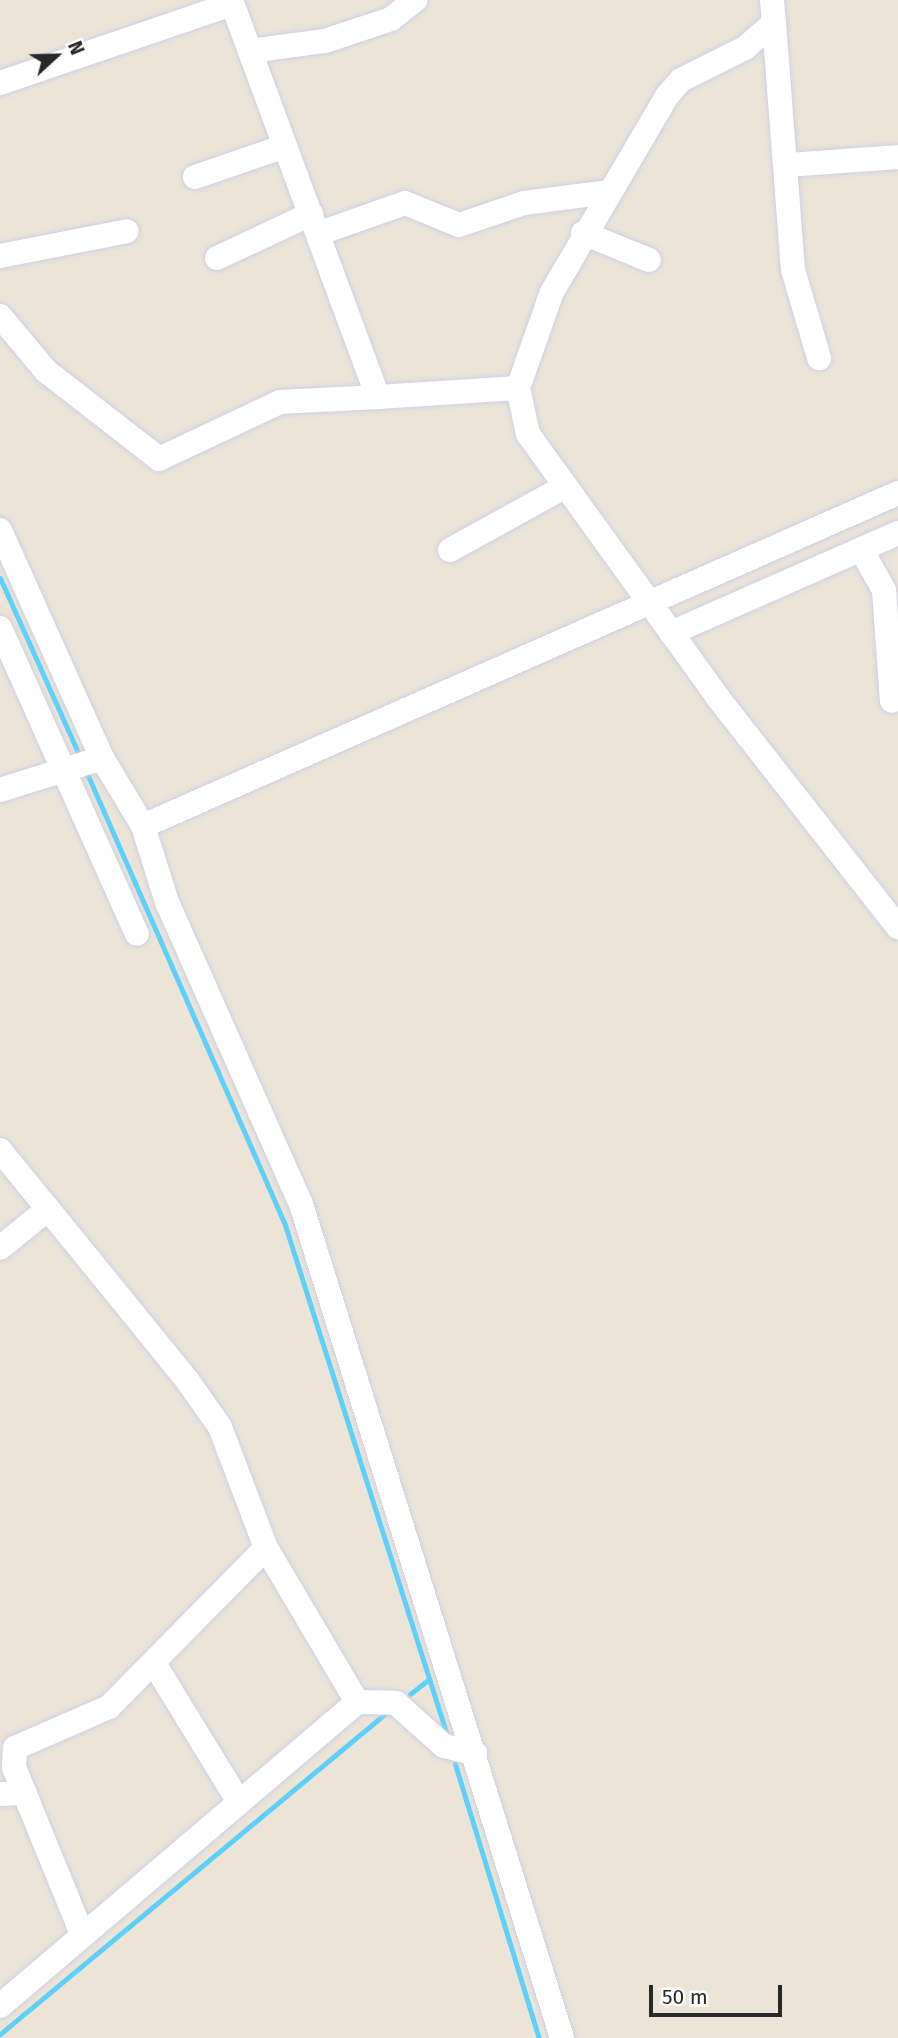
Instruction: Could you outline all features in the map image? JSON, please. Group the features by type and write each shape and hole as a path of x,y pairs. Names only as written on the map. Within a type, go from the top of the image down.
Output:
{"street":[{"path":"250,51 325,41 391,19 415,0"},
{"path":"0,83 231,2 378,397"},
{"path":"773,11 788,165 793,270 819,358"},
{"path":"773,11 745,48 681,80 583,233 542,314 518,388 524,426 566,486 661,619 898,927"},
{"path":"195,177 285,146"},
{"path":"788,165 898,157"},
{"path":"217,258 315,224 385,206 405,203 459,225 524,203 607,192"},
{"path":"0,256 127,231"},
{"path":"583,233 649,260"},
{"path":"0,316 46,371 159,459 280,402 518,388"},
{"path":"450,550 566,486"},
{"path":"661,619 898,493"},
{"path":"0,530 102,758 143,826 167,902 301,1204 562,2038"},
{"path":"143,826 661,619 862,551 898,533"},
{"path":"862,551 884,590 895,652 892,701"},
{"path":"0,628 137,934"},
{"path":"0,790 102,758"},
{"path":"0,1150 220,1427 266,1548 358,1702"},
{"path":"0,1248 48,1209"},
{"path":"82,1934 11,1757 15,1748 99,1713 155,1665 266,1548"},
{"path":"155,1665 239,1802"},
{"path":"0,2006 358,1702 397,1703 444,1746 474,1753"},
{"path":"0,1794 25,1793"}],"waterway":[{"path":"0,578 80,757"},
{"path":"85,769 285,1225 446,1732"},
{"path":"410,1694 429,1679"},
{"path":"0,2034 386,1713"},
{"path":"455,1764 539,2038"}]}
